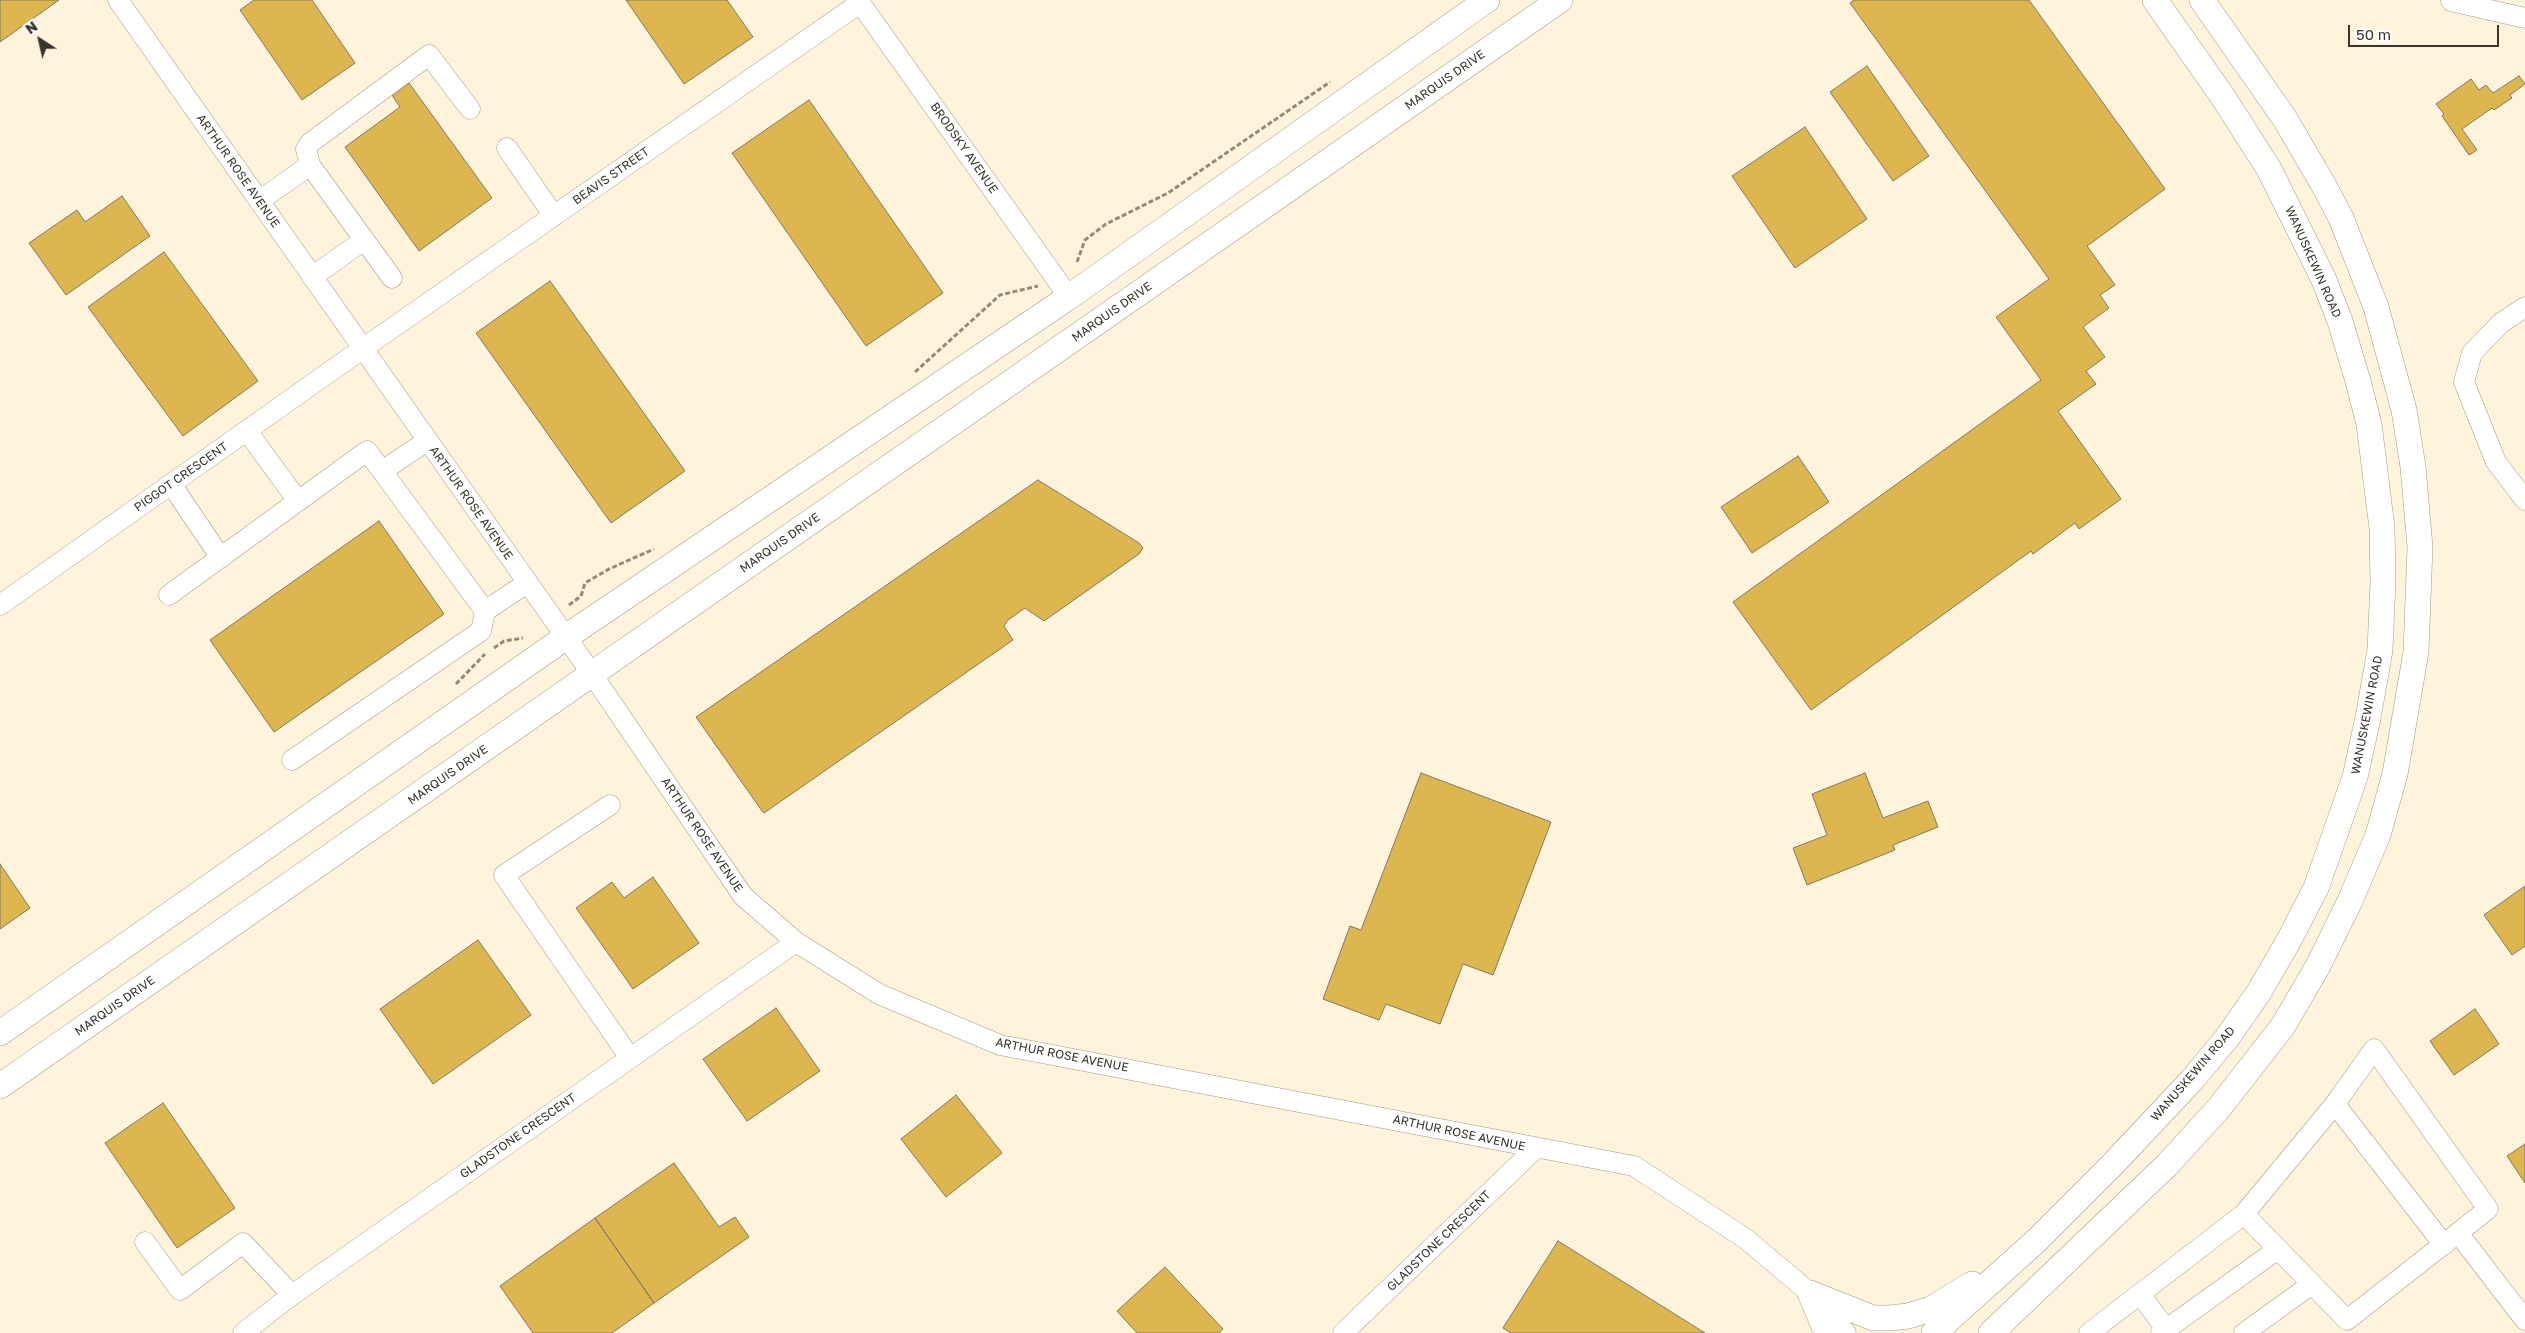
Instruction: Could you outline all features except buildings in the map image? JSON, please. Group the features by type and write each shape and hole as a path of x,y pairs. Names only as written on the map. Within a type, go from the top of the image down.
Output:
{"main road":[{"path":"0,1032 566,637 1069,297 1486,0"},
{"name":"MARQUIS DRIVE","path":"0,1086 1560,0"},
{"name":"WANUSKEWIN ROAD","path":"1934,1333 2036,1241 2113,1164 2197,1074 2227,1038 2259,992 2316,888 2355,777 2380,650 2383,582 2382,528 2375,466 2358,381 2340,321 2304,237 2269,169 2223,97 2155,0"},
{"path":"1996,1330 2166,1165 2219,1108 2283,1026 2334,934 2378,835 2395,774 2416,652 2420,547 2413,467 2404,410 2376,307 2340,218 2323,184 2285,118 2202,0"},
{"path":"1810,1294 1873,1318 1908,1316 1938,1305 2036,1241"},
{"path":"1810,1294 1828,1333"}],"street":[{"name":"ARTHUR ROSE AVENUE","path":"118,0 592,674 743,896 796,942 879,994 1000,1046 1336,1108 1535,1149 1634,1166 1746,1240 1810,1294 1846,1333"},
{"name":"BRODSKY AVENUE","path":"859,1 1069,297"},
{"name":"BEAVIS STREET","path":"362,349 859,1"},
{"path":"2451,1 2525,18"},
{"path":"392,278 310,164 306,149 310,142 429,55 470,110"},
{"path":"508,148 554,216"},
{"path":"259,201 310,164"},
{"path":"312,277 364,240"},
{"path":"2525,306 2501,323 2472,353 2464,382 2496,462 2525,500"},
{"name":"PIGGOT CRESCENT","path":"0,605 362,349"},
{"path":"247,431 298,501"},
{"path":"382,471 427,441"},
{"path":"169,595 367,451 485,611"},
{"path":"171,484 221,558"},
{"path":"292,760 481,630 485,611 527,583"},
{"path":"610,805 504,875 630,1058"},
{"name":"GLADSTONE CRESCENT","path":"243,1333 292,1295 796,942"},
{"path":"2089,1333 2244,1214 2335,1104 2374,1049 2488,1209 2347,1320 2244,1214"},
{"path":"2335,1104 2451,1239 2525,1320"},
{"name":"GLADSTONE CRESCENT","path":"1343,1333 1535,1149"},
{"path":"145,1242 180,1290 243,1243 292,1295"},
{"path":"2140,1294 2165,1332 2278,1249"},
{"path":"2244,1333 2312,1284"}]}
